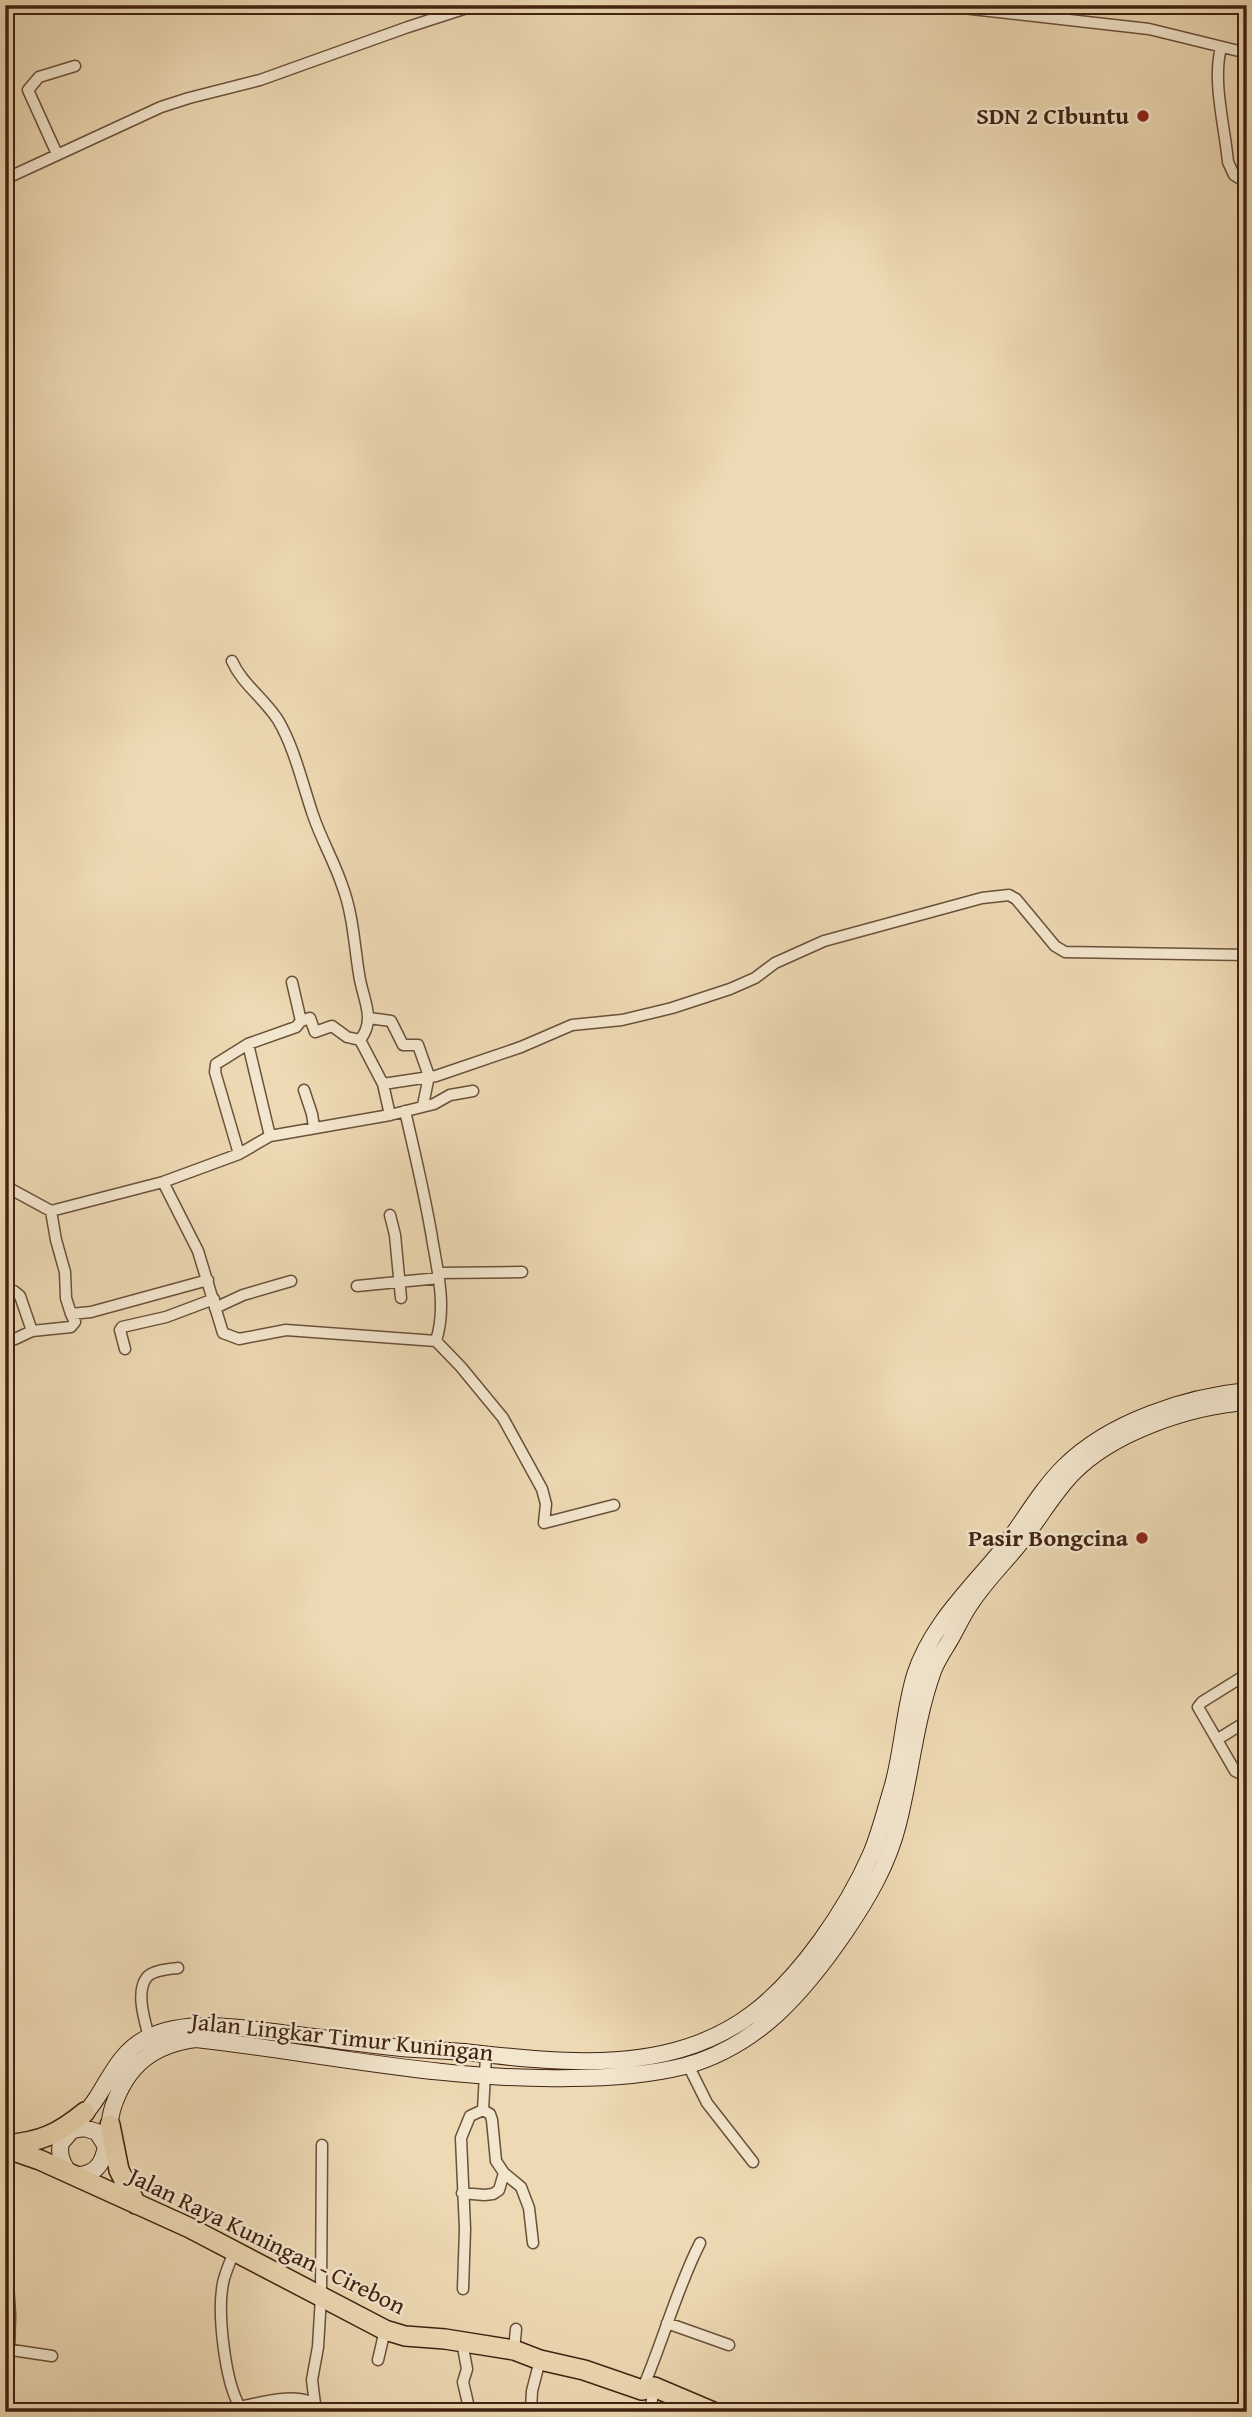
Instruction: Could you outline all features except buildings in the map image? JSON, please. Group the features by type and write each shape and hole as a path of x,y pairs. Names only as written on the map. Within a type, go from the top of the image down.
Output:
{"highway":[{"path":"5,2147 61,2131 91,2105"},
{"path":"111,2117 119,2170 135,2204"},
{"name":"Jalan Raya Kuningan - Cirebon","path":"5,2147 40,2160 190,2228 385,2330 405,2336 514,2350 540,2360 648,2389 713,2412"}],"main road":[{"name":"Jalan Lingkar Timur Kuningan","path":"1247,1391 1195,1399 1142,1418 1103,1437 1081,1452 1051,1483 1016,1532 943,1620 926,1650 916,1672 894,1781 871,1854 843,1905 815,1949 754,2012 723,2034 668,2055 615,2060 542,2060 209,2027 188,2028 149,2037 130,2049 61,2143 59,2151 63,2165 71,2175 91,2174 100,2165 107,2148 111,2117 119,2091 133,2070 158,2048 179,2041 196,2039 484,2076 553,2079 602,2078 663,2071 688,2065 738,2042 786,2008 816,1974 870,1895 898,1827 923,1702 935,1666 971,1602 1031,1530 1057,1491 1094,1455 1141,1429 1188,1413 1229,1403 1247,1402"},
{"path":"91,2105 111,2117"},
{"path":"72,2130 84,2128 97,2132 107,2148"}],"street":[{"path":"5,179 161,107 189,97 260,80 476,5"},
{"path":"936,5 1149,29 1247,53"},
{"path":"1221,48 1218,58 1219,78 1228,162 1234,175 1247,183"},
{"path":"57,154 28,90 39,77 75,66"},
{"path":"232,661 238,675 266,702 278,721 292,750 314,818 345,895 354,926 359,974 369,1018 368,1030 360,1040"},
{"path":"383,1084 429,1076 521,1047 572,1025 622,1020 705,997 755,978 775,963 824,941 982,898 1009,895 1016,899 1055,946 1065,953 1247,954"},
{"path":"292,982 301,1021"},
{"path":"239,1154 214,1067 248,1044 296,1027 301,1021 310,1018 315,1032 332,1026 347,1037 360,1040 383,1084 390,1115"},
{"path":"369,1018 391,1021 403,1045 418,1045 429,1076 423,1105"},
{"path":"248,1044 270,1136"},
{"path":"304,1090 314,1128"},
{"path":"5,1202 8,1187 51,1210 163,1182 239,1154 270,1136 390,1115 433,1104 450,1095 473,1091"},
{"path":"405,1111 429,1218 438,1275 441,1324 436,1341"},
{"path":"163,1182 198,1251 223,1333 239,1339 286,1330 436,1341 503,1418 542,1489 546,1504 544,1523 614,1505"},
{"path":"5,1340 15,1339 32,1331 71,1327 75,1322 66,1298 65,1272 51,1210"},
{"path":"390,1215 395,1236 401,1298"},
{"path":"357,1286 438,1275 522,1272"},
{"path":"71,1314 91,1312 208,1280"},
{"path":"125,1349 122,1327 166,1318 291,1281"},
{"path":"14,1291 20,1296 32,1331"},
{"path":"1247,1674 1198,1704 1198,1712 1218,1738 1235,1771 1239,1773 1247,1770"},
{"path":"1218,1738 1247,1721"},
{"path":"149,2037 142,2004 146,1979 155,1973 178,1968"},
{"path":"483,2110 486,2056"},
{"path":"688,2065 707,2103 753,2162"},
{"path":"483,2110 490,2114 496,2161 503,2173 522,2186 533,2243"},
{"path":"463,2289 465,2229 461,2138 470,2116 483,2110"},
{"path":"316,2409 312,2380 318,2347 321,2297 322,2145"},
{"path":"462,2193 493,2194 499,2190 503,2173"},
{"path":"5,2236 10,2315 7,2349 52,2356"},
{"path":"650,2412 648,2389 667,2323 700,2243"},
{"path":"234,2252 223,2283 220,2309 234,2396 241,2409 288,2399 309,2400 316,2409"},
{"path":"667,2323 729,2345"},
{"path":"514,2350 516,2329"},
{"path":"378,2360 385,2330"},
{"path":"462,2342 467,2369 463,2382 470,2412"},
{"path":"531,2409 532,2391 540,2360"}],"place":[{"name":"SDN 2 CIbuntu","path":"1143,116"},
{"name":"Pasir Bongcina","path":"1142,1538"}]}
